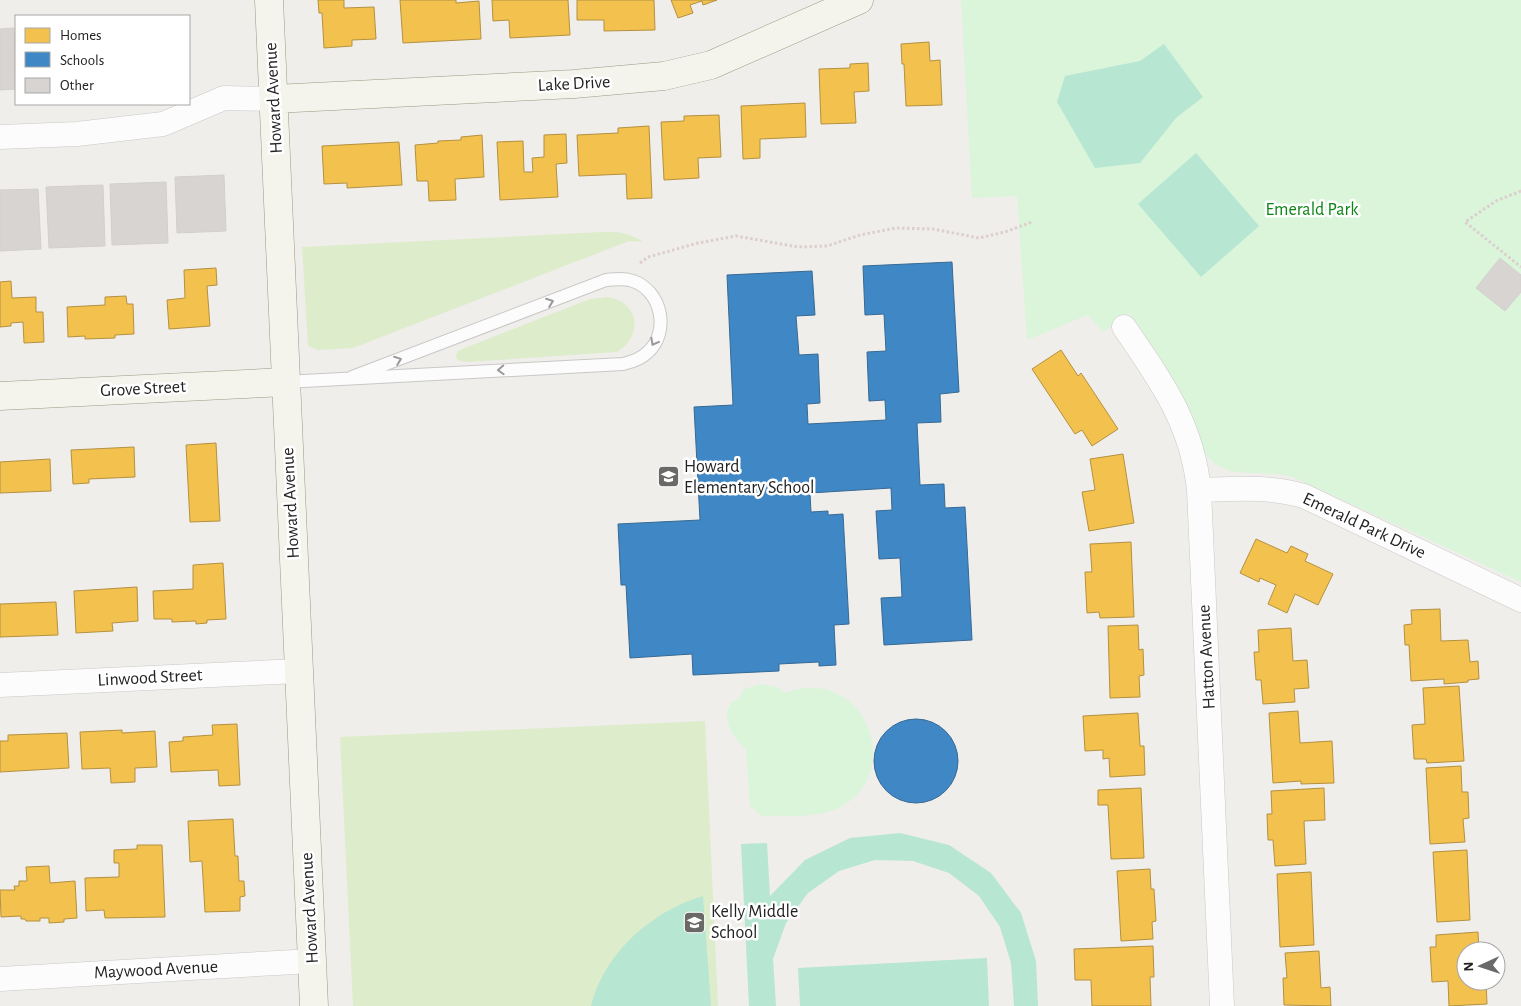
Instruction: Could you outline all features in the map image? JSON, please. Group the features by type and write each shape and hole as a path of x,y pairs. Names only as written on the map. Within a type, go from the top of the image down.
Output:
{"street":[{"name":"Howard Avenue","path":"269,0 314,1006"},
{"name":"Lake Drive","path":"274,99 574,84 664,76 710,65 859,0"},
{"path":"0,137 77,134 163,124 224,98 274,99"},
{"name":"Hatton Avenue","path":"1124,328 1160,380 1176,408 1186,430 1196,466 1199,490 1222,1006"},
{"name":"Grove Street","path":"0,396 285,382"},
{"name":"Emerald Park Drive","path":"1199,490 1263,488 1304,496 1521,600"},
{"name":"Linwood Street","path":"0,685 299,671"},
{"name":"Maywood Avenue","path":"0,979 312,961"}],"lane":[{"path":"285,382 623,364 637,360 649,352 657,341 661,327 660,313 655,299 646,288 634,281 620,278 606,280 352,377"}],"path":[{"path":"1521,191 1496,201 1465,222 1521,268"},
{"path":"620,278 648,257 698,243 736,236 798,247 828,246 896,228 933,229 979,238 1005,232 1032,222"}],"green space":[{"name":"Emerald Park","path":"961,0 1521,0 1521,582 1295,478 1277,474 1236,472 1220,467 1207,456 1189,411 1176,385 1130,313 1103,332 1088,315 1027,340 1017,196 972,198"},
{"path":"1164,44 1203,97 1176,118 1140,163 1095,168 1057,102 1065,76 1140,61"},
{"path":"1196,153 1259,226 1201,277 1138,204"},
{"path":"603,232 624,234 643,242 629,241 353,348 318,350 308,346 302,247"},
{"path":"608,297 619,300 627,306 632,313 634,321 631,338 617,352 468,362 459,361 456,357 457,352 462,349 590,299"},
{"path":"760,684 777,687 785,693 813,688 837,693 856,707 868,727 873,749 870,772 859,793 838,808 820,814 762,816 750,806 746,749 733,735 727,716 731,703 740,697 744,689"},
{"name":"Kelly Middle School","path":"705,721 718,1006 353,1006 340,737"},
{"path":"900,833 949,845 991,873 1021,913 1036,961 1038,1006 1014,1006 1011,963 1000,927 979,896 949,873 913,861 875,860 839,871 808,893 786,923 773,959 776,1006 749,1006 741,844 767,843 770,896 805,860 850,838"},
{"path":"703,896 711,1006 591,1006 597,987 607,969 633,937 666,912"},
{"path":"987,958 989,1006 800,1006 798,968"}],"building: Homes":[{"path":"318,0 344,0 344,8 374,7 376,39 352,40 352,46 324,48 322,13 319,13"},
{"path":"400,0 456,0 456,3 479,1 481,39 403,43"},
{"path":"492,0 568,0 570,35 510,38 509,20 493,21"},
{"path":"577,0 654,0 655,30 604,31 604,20 577,20"},
{"path":"671,0 717,0 703,5 702,1 690,5 693,13 678,18"},
{"path":"929,42 930,61 940,60 942,105 906,106 901,44"},
{"path":"868,63 869,91 854,92 856,123 821,124 819,69 850,68 850,64"},
{"path":"805,103 806,137 760,139 760,158 743,159 741,106"},
{"path":"719,115 721,157 698,158 699,178 664,180 661,122 684,121 684,116"},
{"path":"649,126 652,198 627,199 626,174 579,176 577,135 618,133 618,128"},
{"path":"566,134 567,163 556,164 558,197 500,200 497,142 523,141 524,172 533,172 532,158 544,157 544,135"},
{"path":"482,135 484,177 455,179 456,200 429,201 428,181 417,181 415,145 461,140 461,137"},
{"path":"399,142 402,185 347,188 347,183 324,184 322,146"},
{"path":"216,268 217,285 207,286 210,326 169,329 167,300 185,298 184,270"},
{"path":"11,281 12,298 36,297 36,312 43,312 44,342 24,343 23,322 11,323 11,326 0,327 0,282"},
{"path":"126,296 127,304 133,304 134,334 115,335 115,338 85,339 85,336 68,337 67,307 105,305 105,297"},
{"path":"1061,350 1078,376 1081,373 1118,429 1092,446 1082,430 1075,434 1032,369"},
{"path":"216,443 220,521 190,522 186,445"},
{"path":"134,447 135,477 89,479 89,483 73,484 71,450"},
{"path":"1123,454 1134,523 1089,531 1082,492 1095,490 1090,459"},
{"path":"50,459 51,491 0,493 0,462"},
{"path":"1256,539 1287,553 1291,546 1308,554 1305,561 1333,574 1318,605 1295,594 1287,613 1268,604 1276,585 1260,578 1259,582 1240,573"},
{"path":"1131,542 1134,617 1100,618 1099,612 1087,613 1085,572 1092,572 1090,544"},
{"path":"223,563 226,619 207,620 207,623 196,624 196,621 172,622 172,619 154,619 153,591 193,589 193,565"},
{"path":"137,587 138,621 112,623 113,631 76,633 74,591"},
{"path":"56,602 58,635 0,637 0,604"},
{"path":"1440,609 1441,641 1468,640 1470,662 1478,661 1479,679 1444,684 1444,679 1411,681 1409,645 1405,645 1404,625 1412,624 1411,610"},
{"path":"1138,625 1139,650 1143,649 1144,675 1139,676 1140,697 1110,698 1108,626"},
{"path":"1291,628 1293,661 1307,660 1309,688 1294,689 1295,702 1263,704 1261,680 1256,680 1254,652 1259,652 1258,630"},
{"path":"1459,686 1464,761 1427,763 1426,759 1414,759 1412,725 1425,724 1423,688"},
{"path":"1298,711 1300,743 1332,741 1334,783 1301,784 1301,781 1273,783 1269,713"},
{"path":"1138,713 1140,746 1144,746 1145,775 1110,777 1109,758 1103,759 1103,750 1085,751 1083,716"},
{"path":"237,724 240,785 219,786 218,770 171,772 169,742 183,741 183,737 213,735 212,725"},
{"path":"122,730 122,733 155,731 157,767 135,768 135,782 111,783 110,768 82,769 80,732"},
{"path":"67,733 69,768 0,772 0,741 8,741 8,735"},
{"path":"1461,766 1462,792 1468,792 1469,818 1463,819 1465,842 1430,844 1426,768"},
{"path":"1141,788 1144,858 1111,859 1108,805 1098,805 1098,790"},
{"path":"1324,788 1325,820 1304,821 1306,864 1275,866 1273,840 1268,840 1267,814 1272,814 1271,791"},
{"path":"233,819 235,856 238,856 239,881 244,881 245,896 240,897 240,911 205,912 202,861 190,862 188,821"},
{"path":"137,845 162,845 165,917 105,918 104,910 86,911 85,878 119,877 119,863 114,863 114,850 137,849"},
{"path":"1467,850 1470,920 1437,922 1433,852"},
{"path":"49,866 50,883 75,881 77,918 64,919 64,922 49,923 49,918 40,918 40,921 26,921 21,919 21,916 1,917 0,890 15,890 14,886 19,886 19,881 27,881 26,867"},
{"path":"1150,869 1151,889 1154,889 1156,921 1152,922 1153,939 1121,941 1117,871"},
{"path":"1311,872 1314,945 1280,947 1277,874"},
{"path":"1478,932 1478,941 1456,941 1456,991 1486,991 1487,1004 1449,1006 1448,981 1432,982 1430,947 1436,947 1436,935"},
{"path":"1153,946 1154,977 1150,977 1151,1006 1092,1006 1091,980 1075,980 1074,949"},
{"path":"1319,951 1321,988 1330,987 1331,1006 1284,1005 1283,978 1287,978 1285,953"}],"building: Schools":[{"path":"952,262 959,392 940,394 941,422 917,423 920,485 944,484 945,508 965,507 972,640 884,645 881,598 902,597 900,558 879,559 876,511 892,510 891,488 810,493 811,512 828,511 828,515 843,514 849,624 834,625 836,665 819,666 819,662 779,664 779,671 693,675 692,654 630,658 626,585 621,585 618,524 700,520 694,407 733,405 727,275 812,271 815,315 796,316 799,355 818,354 820,403 807,404 808,424 886,420 885,400 869,401 867,352 886,351 884,314 865,315 863,266"},
{"path":"916,719 939,726 951,738 958,761 951,784 939,796 916,803 893,796 881,784 874,761 881,738 893,726"}],"building: Other":[{"path":"14,28 15,89 0,90 0,29"},
{"path":"224,175 226,231 177,233 175,177"},
{"path":"166,182 168,243 112,245 110,184"},
{"path":"103,185 105,246 49,248 46,187"},
{"path":"38,189 41,249 0,251 0,190"},
{"path":"1500,258 1521,275 1521,292 1505,311 1476,288"}],"place":[{"name":"Howard Elementary School","path":"668,477"},
{"name":"Kelly Middle School","path":"695,922"}]}
